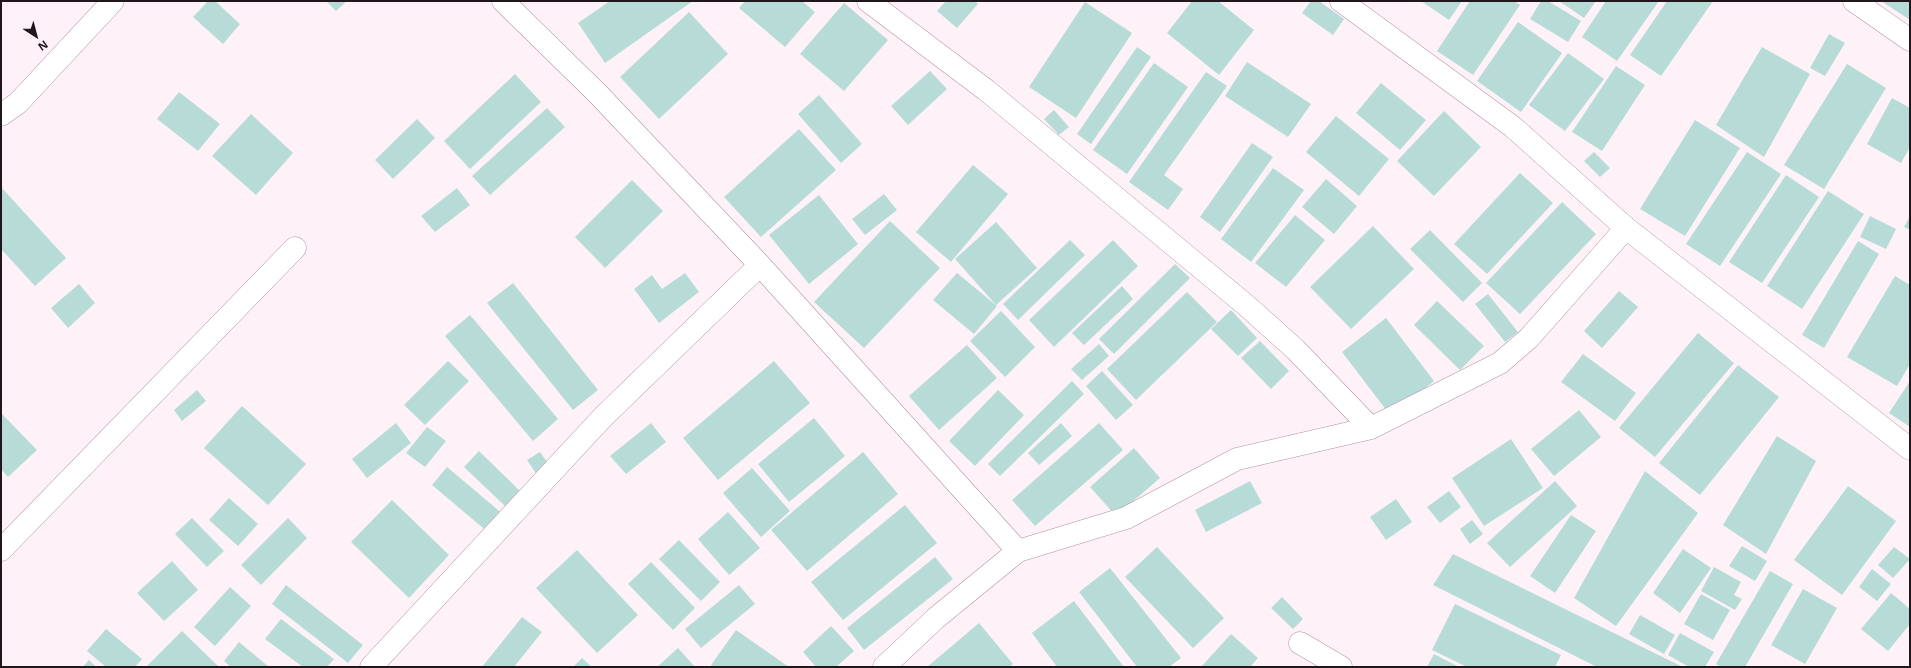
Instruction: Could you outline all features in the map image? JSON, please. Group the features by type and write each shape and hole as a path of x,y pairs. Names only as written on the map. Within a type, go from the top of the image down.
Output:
{"street":[{"path":"1,115 18,103 113,1"},
{"path":"503,1 598,94 760,265 1018,551"},
{"path":"868,1 986,90 1247,306 1296,350 1371,428"},
{"path":"1340,1 1513,127 1626,228 1910,449"},
{"path":"1854,1 1910,40"},
{"path":"884,667 936,618 1018,551 1126,518 1237,459 1371,428 1500,363 1529,338 1626,228"},
{"path":"1,550 295,248"},
{"path":"371,667 603,416 760,265"},
{"path":"1300,643 1341,667"}],"building":[{"path":"208,1 215,1 240,24 223,44 193,17"},
{"path":"326,1 347,1 336,11"},
{"path":"610,1 693,1 605,63 578,23"},
{"path":"745,1 802,1 815,12 785,47 739,8"},
{"path":"946,1 975,1 978,4 957,28 937,11"},
{"path":"1192,1 1218,1 1254,30 1219,75 1167,33"},
{"path":"1311,1 1319,1 1344,19 1333,35 1302,13"},
{"path":"1421,1 1462,1 1449,20"},
{"path":"1470,1 1514,1 1520,5 1473,75 1437,51"},
{"path":"1541,1 1548,1 1581,21 1568,42 1530,19"},
{"path":"1559,1 1596,1 1584,18"},
{"path":"1606,1 1659,1 1617,61 1582,37"},
{"path":"1667,1 1713,1 1661,76 1630,55"},
{"path":"1881,1 1910,1 1910,20"},
{"path":"1085,2 1132,33 1076,118 1029,87"},
{"path":"844,3 888,40 844,91 800,54"},
{"path":"689,12 728,54 659,119 620,77"},
{"path":"1518,22 1562,53 1521,112 1477,81"},
{"path":"1829,34 1845,43 1825,76 1810,68"},
{"path":"1137,47 1151,57 1091,144 1077,134"},
{"path":"1762,47 1810,74 1764,157 1716,125"},
{"path":"1568,53 1604,79 1565,131 1529,105"},
{"path":"1247,62 1311,104 1288,137 1225,96"},
{"path":"1154,63 1188,87 1127,174 1093,150"},
{"path":"1847,64 1886,88 1824,189 1784,165"},
{"path":"1616,66 1645,85 1602,151 1572,132"},
{"path":"930,71 947,89 908,125 891,106"},
{"path":"1206,72 1227,86 1164,175 1183,189 1168,210 1129,182"},
{"path":"515,74 541,102 470,169 444,141"},
{"path":"1381,83 1426,120 1400,150 1356,113"},
{"path":"179,92 220,124 198,151 157,119"},
{"path":"819,95 862,144 841,163 798,114"},
{"path":"1892,98 1910,108 1910,147 1901,163 1867,144"},
{"path":"547,108 565,127 490,195 472,176"},
{"path":"1054,110 1069,127 1059,135 1044,119"},
{"path":"1444,111 1481,147 1434,196 1397,161"},
{"path":"251,114 293,153 256,195 212,156"},
{"path":"1336,116 1389,159 1359,196 1306,152"},
{"path":"417,119 435,138 393,179 375,160"},
{"path":"1695,120 1740,148 1685,236 1640,209"},
{"path":"799,129 836,170 761,237 724,197"},
{"path":"1252,143 1273,157 1220,232 1200,217"},
{"path":"1594,152 1610,168 1600,177 1584,161"},
{"path":"1747,152 1781,174 1720,266 1686,244"},
{"path":"973,165 1008,194 951,262 916,232"},
{"path":"1273,168 1304,190 1251,262 1221,239"},
{"path":"1520,173 1553,203 1487,274 1454,244"},
{"path":"1786,175 1819,197 1762,283 1729,262"},
{"path":"1326,179 1357,206 1334,234 1302,207"},
{"path":"632,180 663,211 605,268 575,237"},
{"path":"1,187 66,258 35,286 1,249"},
{"path":"457,188 470,205 435,232 421,216"},
{"path":"1828,191 1864,214 1802,309 1767,286"},
{"path":"884,194 897,210 865,235 852,219"},
{"path":"819,195 858,244 809,284 769,235"},
{"path":"1562,202 1596,234 1520,314 1486,283"},
{"path":"1295,215 1325,240 1286,287 1255,263"},
{"path":"1870,216 1896,229 1886,249 1860,237"},
{"path":"1910,216 1910,230 1904,227"},
{"path":"890,221 940,268 864,348 814,302"},
{"path":"996,222 1037,268 996,305 955,259"},
{"path":"1373,226 1414,269 1351,329 1310,287"},
{"path":"1430,230 1482,283 1463,302 1410,249"},
{"path":"1070,240 1085,255 1018,320 1003,304"},
{"path":"1113,240 1138,266 1054,347 1029,320"},
{"path":"1858,241 1879,254 1824,348 1802,335"},
{"path":"1175,264 1190,278 1114,354 1099,339"},
{"path":"685,273 699,292 659,323 634,289 652,275 662,289"},
{"path":"957,273 997,306 974,334 933,300"},
{"path":"1895,276 1910,285 1910,364 1897,386 1847,357"},
{"path":"513,283 598,390 573,410 487,303"},
{"path":"79,284 95,303 68,328 51,308"},
{"path":"1122,286 1133,299 1084,345 1072,333"},
{"path":"1619,291 1638,307 1602,348 1584,331"},
{"path":"1187,292 1217,322 1136,400 1107,369"},
{"path":"1488,294 1518,332 1505,342 1475,304"},
{"path":"1437,301 1484,346 1460,370 1414,325"},
{"path":"1231,310 1257,338 1238,356 1211,329"},
{"path":"1001,311 1035,347 1005,377 970,341"},
{"path":"470,315 558,419 533,441 445,336"},
{"path":"1386,318 1434,381 1390,415 1342,352"},
{"path":"1698,333 1734,363 1655,457 1619,428"},
{"path":"1260,341 1289,371 1271,389 1241,358"},
{"path":"1099,344 1109,356 1082,380 1071,369"},
{"path":"967,345 997,378 939,430 909,396"},
{"path":"1583,354 1636,393 1615,421 1561,382"},
{"path":"448,361 469,381 425,425 404,405"},
{"path":"774,361 810,403 718,480 683,438"},
{"path":"1738,365 1779,397 1700,495 1659,463"},
{"path":"1102,371 1133,405 1116,420 1086,386"},
{"path":"1072,381 1084,394 1000,476 988,464"},
{"path":"1910,381 1910,427 1889,413"},
{"path":"197,390 206,401 182,421 174,410"},
{"path":"998,390 1024,415 975,466 949,441"},
{"path":"242,406 306,464 268,505 204,448"},
{"path":"1579,410 1601,437 1554,476 1531,449"},
{"path":"1,413 37,450 8,477 1,469"},
{"path":"814,418 845,456 789,502 758,464"},
{"path":"396,423 411,443 367,478 352,459"},
{"path":"651,423 666,442 626,474 610,456"},
{"path":"1061,423 1072,436 1039,465 1028,453"},
{"path":"1099,423 1123,450 1035,526 1012,500"},
{"path":"427,427 446,441 425,467 406,453"},
{"path":"1777,436 1816,461 1766,554 1723,525"},
{"path":"1511,439 1543,488 1484,526 1452,478"},
{"path":"1134,448 1160,478 1116,516 1090,487"},
{"path":"479,451 520,491 505,506 464,467"},
{"path":"540,452 550,466 537,475 527,460"},
{"path":"863,452 898,494 807,571 771,530"},
{"path":"447,467 504,515 489,533 432,485"},
{"path":"752,468 790,511 761,537 723,493"},
{"path":"1645,471 1698,513 1616,626 1574,598"},
{"path":"1250,481 1262,503 1206,532 1195,510"},
{"path":"1555,481 1577,506 1510,567 1487,543"},
{"path":"1848,486 1896,521 1842,595 1794,560"},
{"path":"1449,491 1461,507 1440,523 1427,507"},
{"path":"229,498 258,524 238,546 209,520"},
{"path":"1396,499 1412,522 1386,540 1370,517"},
{"path":"392,500 449,555 409,598 351,542"},
{"path":"905,505 937,543 843,620 811,582"},
{"path":"728,512 760,548 729,575 698,539"},
{"path":"1571,515 1596,531 1555,593 1530,576"},
{"path":"192,518 224,551 207,567 175,534"},
{"path":"288,518 307,538 261,585 241,565"},
{"path":"1472,520 1483,534 1470,544 1460,529"},
{"path":"679,540 720,582 701,601 659,559"},
{"path":"1742,546 1767,561 1755,581 1729,566"},
{"path":"1157,547 1224,618 1193,648 1125,577"},
{"path":"1894,547 1910,559 1893,578 1878,565"},
{"path":"1683,549 1711,568 1680,613 1653,593"},
{"path":"577,550 638,615 597,653 536,588"},
{"path":"1453,554 1683,667 1597,667 1433,585"},
{"path":"935,557 953,579 864,650 847,628"},
{"path":"172,561 198,590 164,621 137,593"},
{"path":"651,562 695,608 673,630 628,584"},
{"path":"1714,567 1741,582 1734,595 1742,599 1735,610 1701,591"},
{"path":"1110,568 1181,658 1169,667 1137,667 1079,592"},
{"path":"1872,569 1891,584 1877,601 1859,587"},
{"path":"1770,571 1793,584 1745,667 1721,667 1716,664"},
{"path":"286,585 363,645 348,663 272,604"},
{"path":"739,585 755,604 701,648 685,629"},
{"path":"230,587 251,606 215,646 194,627"},
{"path":"1803,589 1837,608 1805,664 1771,645"},
{"path":"1891,593 1910,609 1910,624 1888,651 1861,629"},
{"path":"1701,594 1730,610 1713,640 1684,624"},
{"path":"1282,597 1303,619 1293,629 1271,608"},
{"path":"1074,601 1124,667 1057,667 1032,633"},
{"path":"1455,604 1561,655 1555,667 1467,667 1432,650"},
{"path":"1640,615 1675,635 1664,654 1629,634"},
{"path":"522,617 542,632 514,667 482,667"},
{"path":"281,619 334,659 327,667 303,667 265,639"},
{"path":"979,623 1013,664 1009,667 927,667"},
{"path":"831,626 854,651 836,667 816,667 803,652"},
{"path":"106,629 142,659 135,667 106,667 87,651"},
{"path":"736,630 789,667 714,667 711,665"},
{"path":"182,631 219,667 146,667"},
{"path":"1680,633 1714,652 1705,667 1689,667 1668,655"},
{"path":"1231,634 1258,658 1250,667 1201,667"},
{"path":"239,642 269,667 231,667 224,661"},
{"path":"678,648 695,667 657,667"},
{"path":"1434,654 1459,667 1427,667"},
{"path":"582,658 592,667 573,667"},
{"path":"89,660 96,667 83,667"}]}
